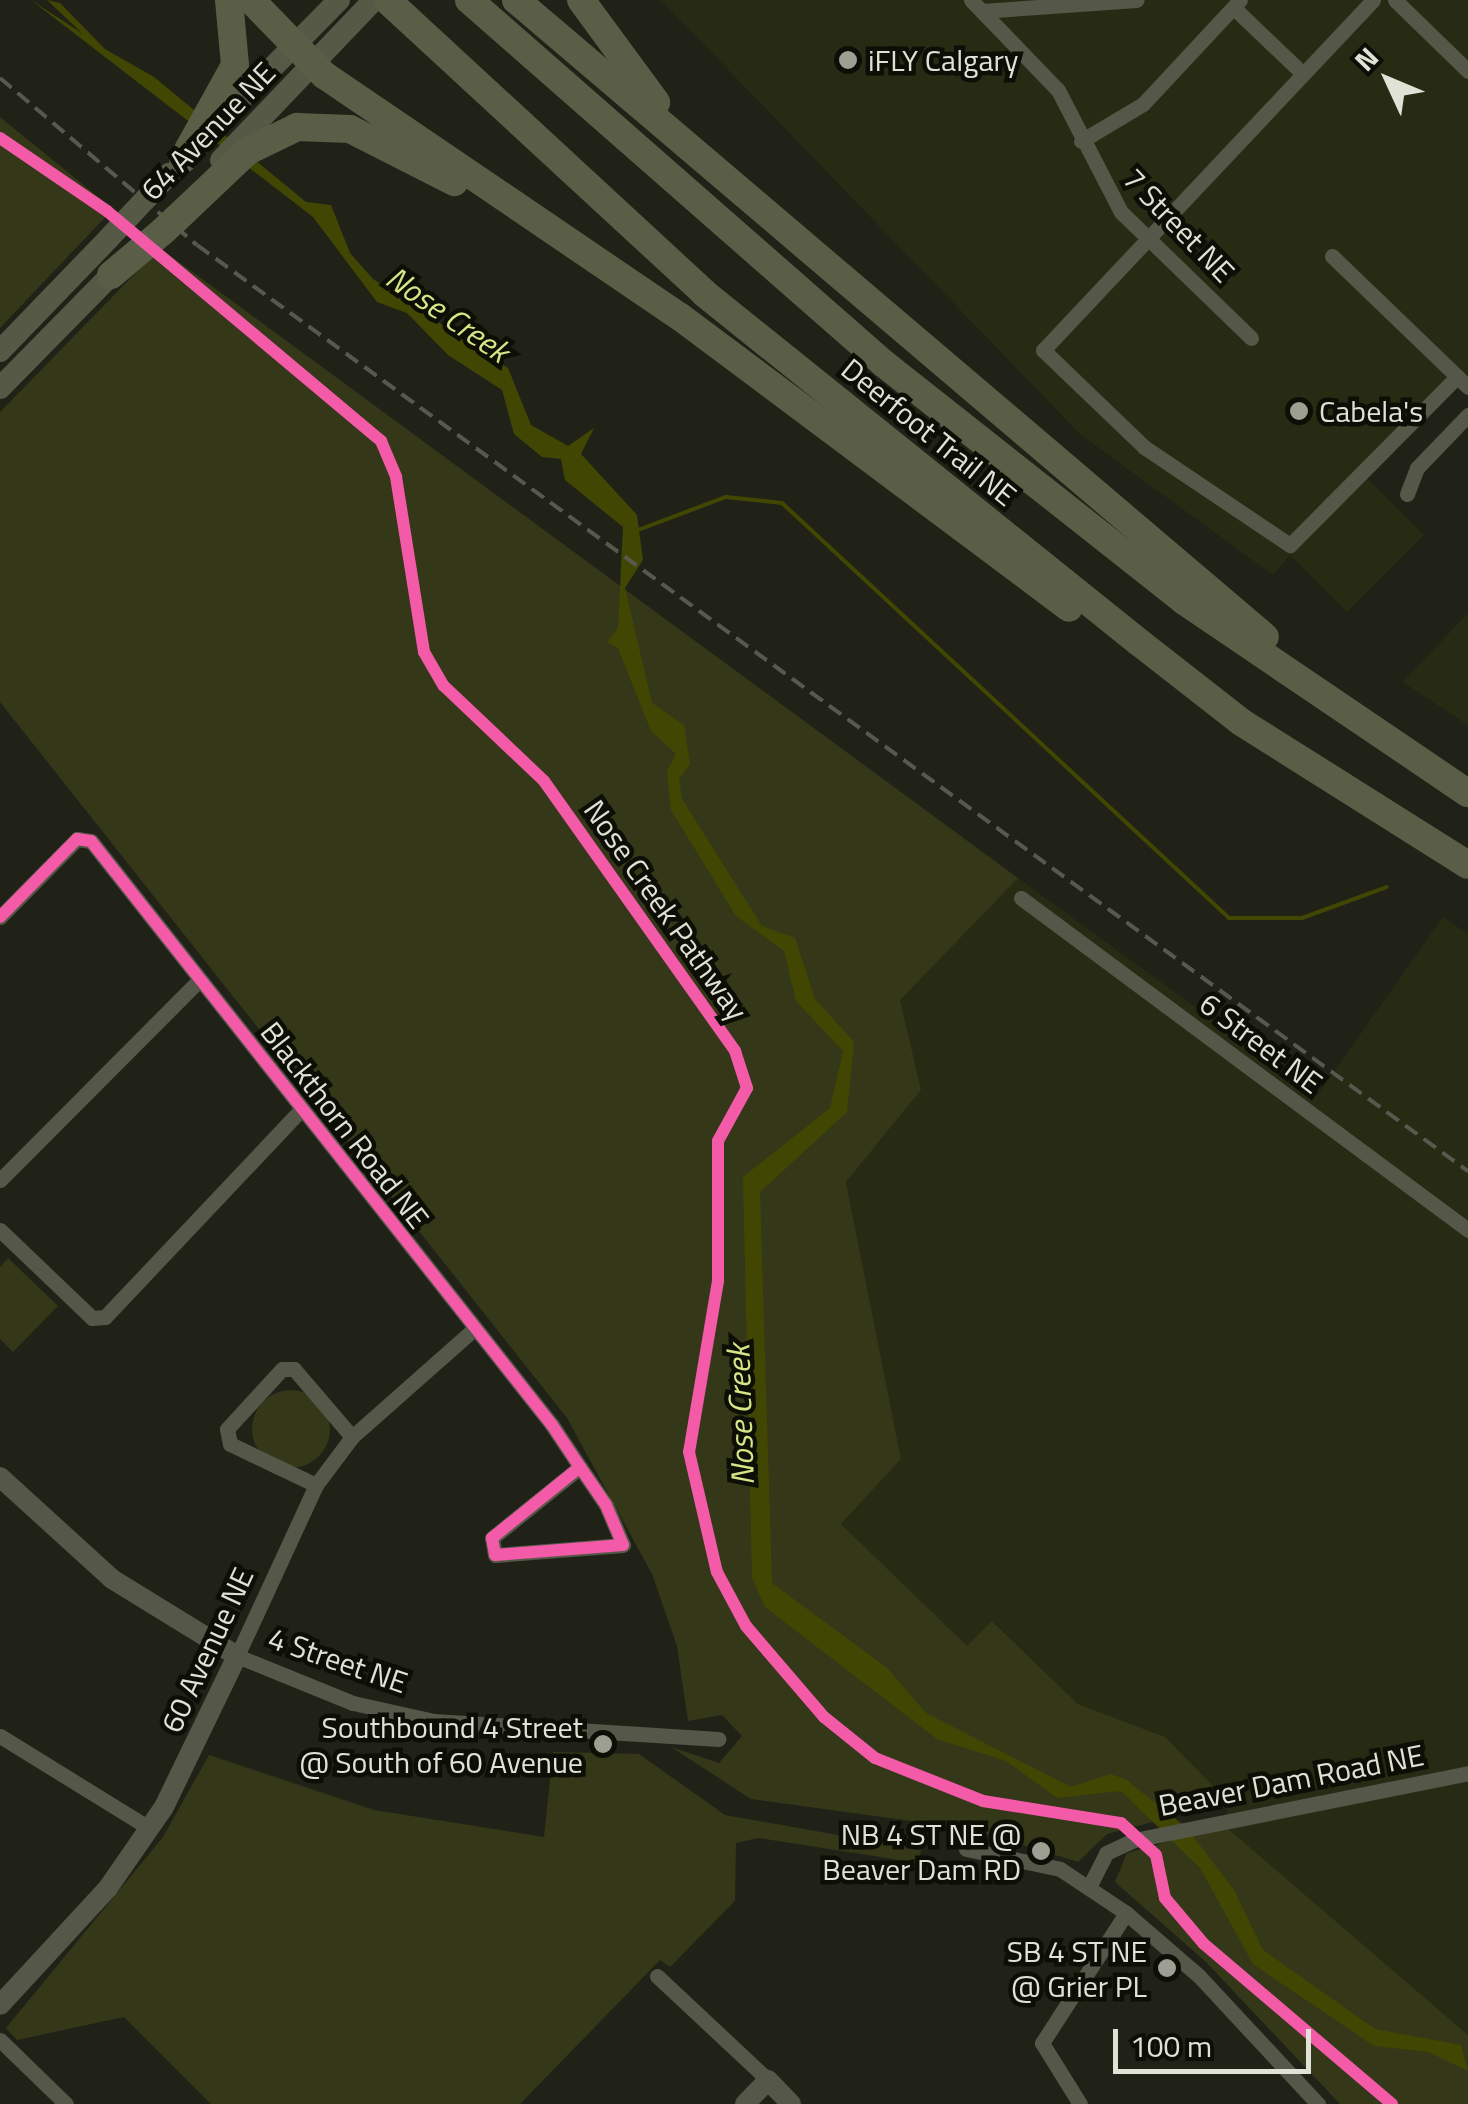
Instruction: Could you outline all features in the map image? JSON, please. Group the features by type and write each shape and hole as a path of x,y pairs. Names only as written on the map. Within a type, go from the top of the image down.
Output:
{"highway":[{"path":"176,166 231,80 238,34 229,0"},
{"path":"251,0 302,56 549,230 679,316 1114,640 1140,643"},
{"name":"Deerfoot Trail NE","path":"387,0 704,293 1140,643 1241,722 1468,866"},
{"name":"Deerfoot Trail NE","path":"469,0 884,364 1184,601 1468,793"},
{"path":"516,0 872,311 1297,664 1468,783"},
{"path":"582,0 636,82 872,311"},
{"path":"111,276 248,152 318,124 350,129 549,230"}],"main road":[{"name":"64 Avenue NE","path":"0,351 176,166 302,56 354,21 374,0"},
{"name":"64 Avenue NE","path":"156,233 302,56 338,2"},
{"path":"0,388 111,276"}],"street":[{"path":"977,5 1137,0"},
{"path":"1332,256 1462,382 1290,545 1281,544 1144,447 1043,350 1146,236 1373,0"},
{"path":"1395,0 1468,72"},
{"path":"1081,141 1143,104 1237,4 1302,73"},
{"name":"7 Street NE","path":"977,5 1058,90 1109,197 1251,338"},
{"path":"1407,494 1417,468 1468,415"},
{"name":"Blackthorn Road NE","path":"0,916 78,839 90,841 580,1467 623,1544 578,1554 488,1548 580,1467"},
{"name":"6 Street NE","path":"1022,898 1468,1230"},
{"path":"0,1180 198,981"},
{"path":"0,1230 92,1318 106,1317 301,1110"},
{"name":"60 Avenue NE","path":"0,2005 108,1888 148,1828 237,1656 316,1486 352,1436 474,1328"},
{"path":"316,1486 230,1444 227,1429 282,1370 294,1369 352,1436"},
{"name":"4 Street NE","path":"0,1477 126,1590 237,1656 340,1698 434,1721 718,1740"},
{"path":"0,1736 148,1828"},
{"name":"Beaver Dam Road NE","path":"1090,1887 1106,1852 1134,1840 1224,1814 1468,1774"},
{"path":"966,1849 1041,1862 1090,1887 1126,1913 1318,2104"},
{"path":"1080,2104 1042,2042 1126,1913"},
{"path":"657,1976 792,2104"},
{"path":"0,2040 66,2104"},
{"path":"745,2104 768,2080"}],"shaded area":[{"path":"31,0 83,34 47,0 60,3 105,49 154,77 306,202 331,205 350,253 373,279 452,331 454,317 456,335 508,368 531,425 568,446 594,428 581,454 637,515 643,560 625,588 652,703 684,725 690,764 679,779 682,799 762,926 795,938 815,999 854,1042 847,1112 760,1192 772,1583 887,1668 926,1713 1071,1787 1110,1774 1125,1779 1186,1827 1234,1890 1263,1950 1375,2029 1461,2045 1468,2071 1428,2052 1374,2046 1253,1964 1200,1868 1121,1791 1057,1798 1006,1761 937,1739 765,1607 752,1578 743,1177 830,1108 843,1051 796,1001 784,951 736,916 671,810 667,771 676,754 651,731 618,648 607,642 618,628 623,527 565,480 561,459 542,457 514,434 502,390 448,355 407,313 377,302 313,217"},
{"path":"661,0 1468,0 1468,373 1367,478 1424,535 1347,612 1290,555 1273,575 1080,434"},
{"path":"0,117 113,209 0,328"},
{"path":"160,248 1018,878 900,1000 921,1090 846,1182 901,1459 841,1524 967,1646 992,1621 1078,1704 1165,1737 1229,1802 1107,1834 1078,1862 970,1829 751,1799 671,1747 719,1763 742,1736 722,1715 688,1721 677,1646 652,1574 567,1418 0,702 0,412"},
{"path":"1468,613 1468,725 1403,682"},
{"path":"1018,878 1317,1096 1443,917 1468,934 1468,2035 1225,1826 1228,1802 1165,1737 1078,1704 993,1621 967,1647 841,1524 901,1459 846,1182 921,1090 899,1000"},
{"path":"8,1258 58,1306 13,1352 0,1339 0,1267"},
{"path":"291,1390 306,1393 318,1402 327,1414 327,1444 318,1456 306,1465 291,1468 276,1465 264,1456 255,1444 252,1429 255,1414 264,1402 276,1393"},
{"path":"553,1752 639,1754 725,1815 921,1850 919,1863 758,1838 736,1843 735,1901 670,1967 660,1960 520,2104 211,2104 124,2017 17,2040 6,2028 163,1837 209,1755 374,1810 544,1837"},
{"path":"1225,1826 1468,2035 1468,2104 1340,2104 1206,1962 1115,1882 1127,1853"}],"waterway":[{"path":"638,530 726,497 782,503 1229,918 1302,918 1387,887"}],"railway":[{"path":"0,78 197,245 1468,1171"}],"cycle path":[{"name":"Nose Creek Pathway","path":"0,138 107,211 381,441 396,477 424,652 444,686 544,781 735,1051 747,1088 718,1141 718,1281 689,1452 717,1572 746,1626 824,1717 875,1758 983,1801 1121,1823 1156,1855 1165,1898 1204,1944 1392,2104"},
{"path":"0,917 77,839 91,841 552,1425 606,1505 623,1545 495,1555 492,1538 580,1467"}],"place":[{"name":"iFLY Calgary","path":"848,60"},
{"name":"Cabela's","path":"1299,411"},
{"name":"Southbound 4 Street @ South of 60 Avenue","path":"603,1744"},
{"name":"NB 4 ST NE @ Beaver Dam RD","path":"1041,1851"},
{"name":"SB 4 ST NE @ Grier PL","path":"1167,1968"}],"water label":[{"name":"Nose Creek","path":"448,314"},
{"name":"Nose Creek","path":"740,1415"}]}
